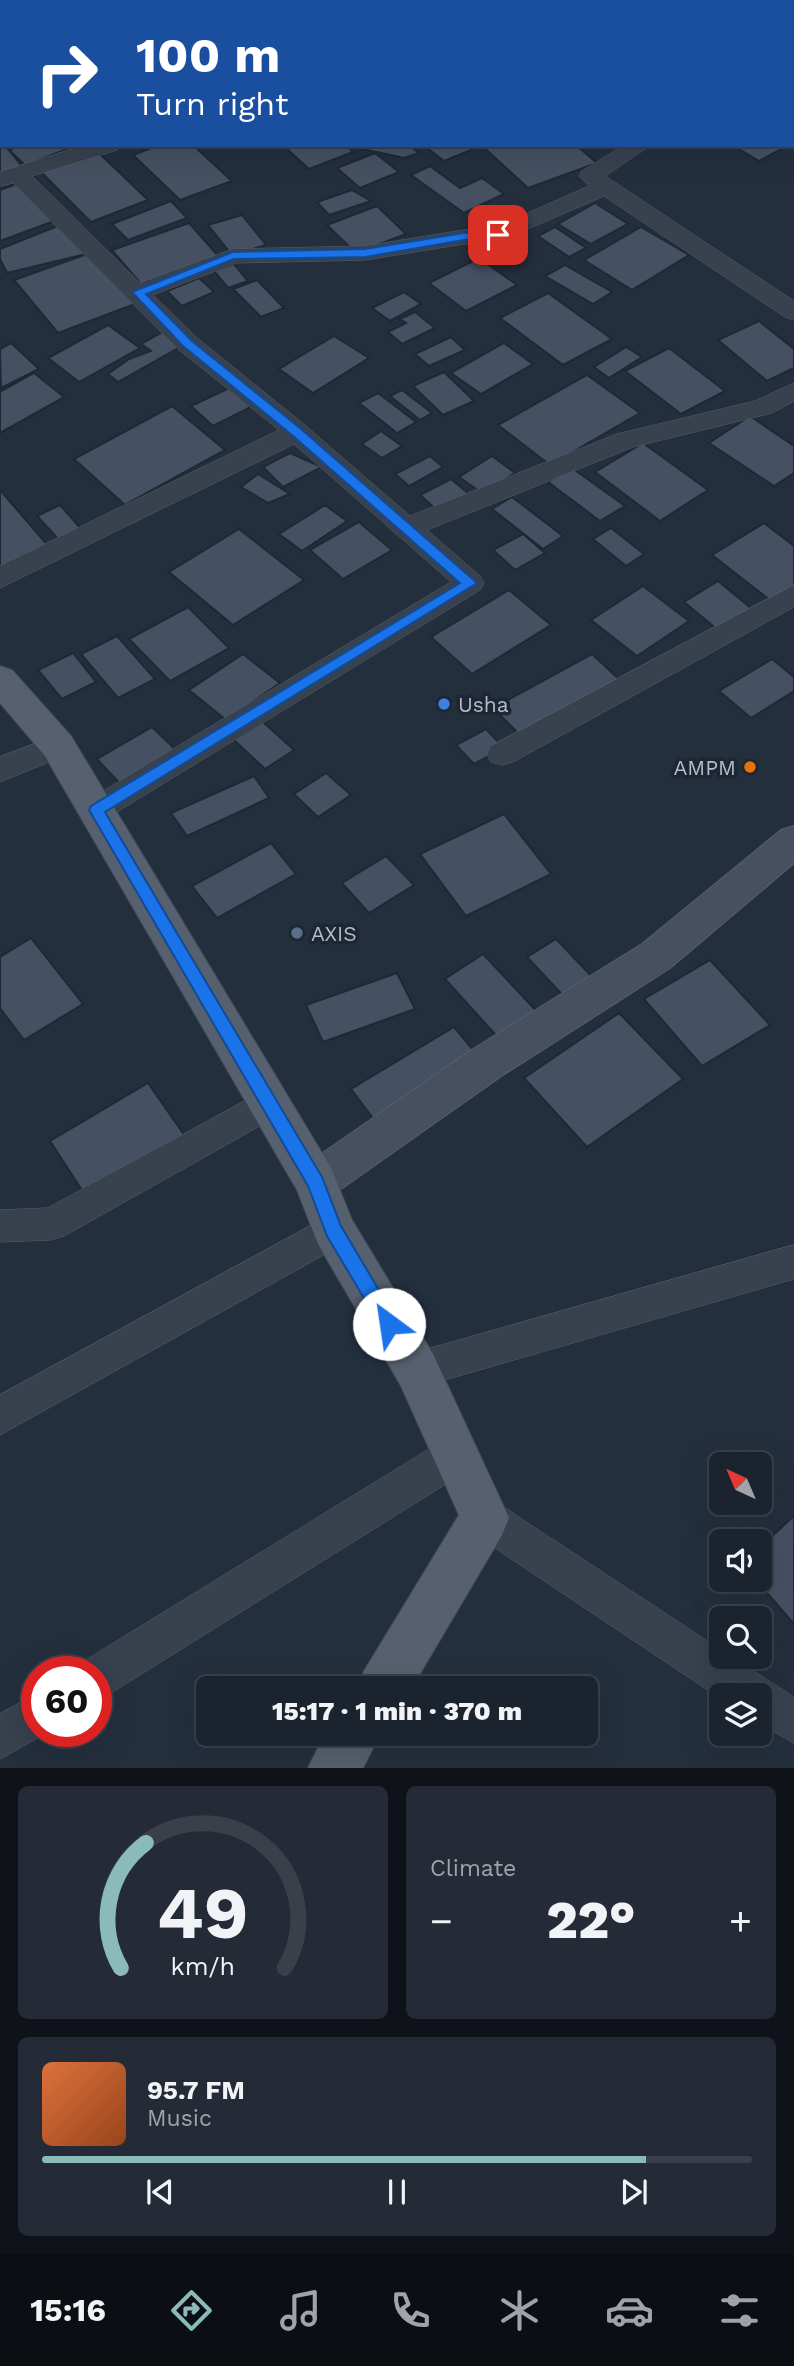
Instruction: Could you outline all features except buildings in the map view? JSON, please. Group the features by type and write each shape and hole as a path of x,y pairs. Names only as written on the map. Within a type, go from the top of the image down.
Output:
{"main road":[{"path":"0,678 58,746 316,1182 334,1230 417,1370 485,1518 390,1676"},
{"path":"334,1768 347,1746"}],"street":[{"path":"9,176 102,147"},
{"path":"637,147 590,176 794,312"},
{"path":"9,176 138,292 187,343 297,432 470,583 96,810"},
{"path":"138,292 233,256 365,253 464,237 498,235 606,187"},
{"path":"406,528 626,440 763,407 794,391"},
{"path":"0,579 297,432"},
{"path":"502,754 794,595"},
{"path":"0,770 58,746"},
{"path":"316,1182 485,1064 656,956 794,841"},
{"path":"0,1226 51,1224 269,1103"},
{"path":"0,1416 334,1230"},
{"path":"417,1370 794,1262"},
{"path":"112,1668 456,1455"},
{"path":"485,1518 734,1683"},
{"path":"772,1707 794,1722"},
{"path":"0,1738 21,1725"}],"place":[{"name":"Usha","path":"444,704"},
{"name":"AMPM","path":"750,767"},
{"name":"AXIS","path":"297,933"}],"route":[{"path":"389,1324 334,1230 316,1182 96,810 470,583 297,432 187,343 138,292 233,256 365,253 464,237 498,235"}]}
